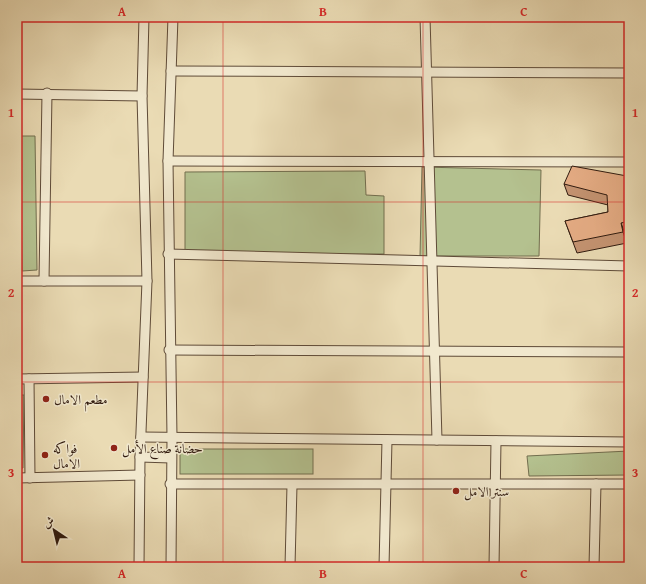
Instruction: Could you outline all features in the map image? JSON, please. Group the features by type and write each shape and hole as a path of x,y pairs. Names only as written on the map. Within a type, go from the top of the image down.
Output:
{"street":[{"path":"139,567 140,457 147,281 142,96 144,17"},
{"path":"171,567 170,484 172,438 169,350 168,161 173,17"},
{"path":"425,17 437,440"},
{"path":"170,71 426,74 629,73"},
{"path":"17,94 142,96"},
{"path":"44,281 47,94"},
{"path":"168,161 629,162"},
{"path":"168,254 629,266"},
{"path":"17,281 147,281"},
{"path":"169,350 629,352"},
{"path":"17,379 143,377"},
{"path":"29,379 30,478"},
{"path":"141,437 629,442"},
{"path":"384,567 387,440"},
{"path":"494,567 496,440"},
{"path":"140,457 171,458"},
{"path":"17,478 140,475"},
{"path":"170,484 629,484"},
{"path":"594,567 596,484"},
{"path":"290,567 292,485"}],"green space":[{"path":"20,136 35,136 37,270 22,271"},
{"path":"422,167 541,170 539,256 420,256"},
{"path":"365,171 366,195 384,196 384,254 185,255 185,172"},
{"path":"17,395 24,395 23,468 17,468"},
{"path":"180,449 313,449 313,474 180,474"},
{"path":"629,451 629,475 529,476 527,456"}],"building":[{"path":"572,166 627,176 626,186 629,187 629,221 621,223 623,232 573,242 565,221 608,212 607,195 564,184"}],"place":[{"name":"مطعم الامال","path":"46,399"},
{"name":"حضانة صناع الأمل","path":"114,448"},
{"name":"فواكه الامال","path":"45,455"},
{"name":"سنتر الامل","path":"456,491"}]}
